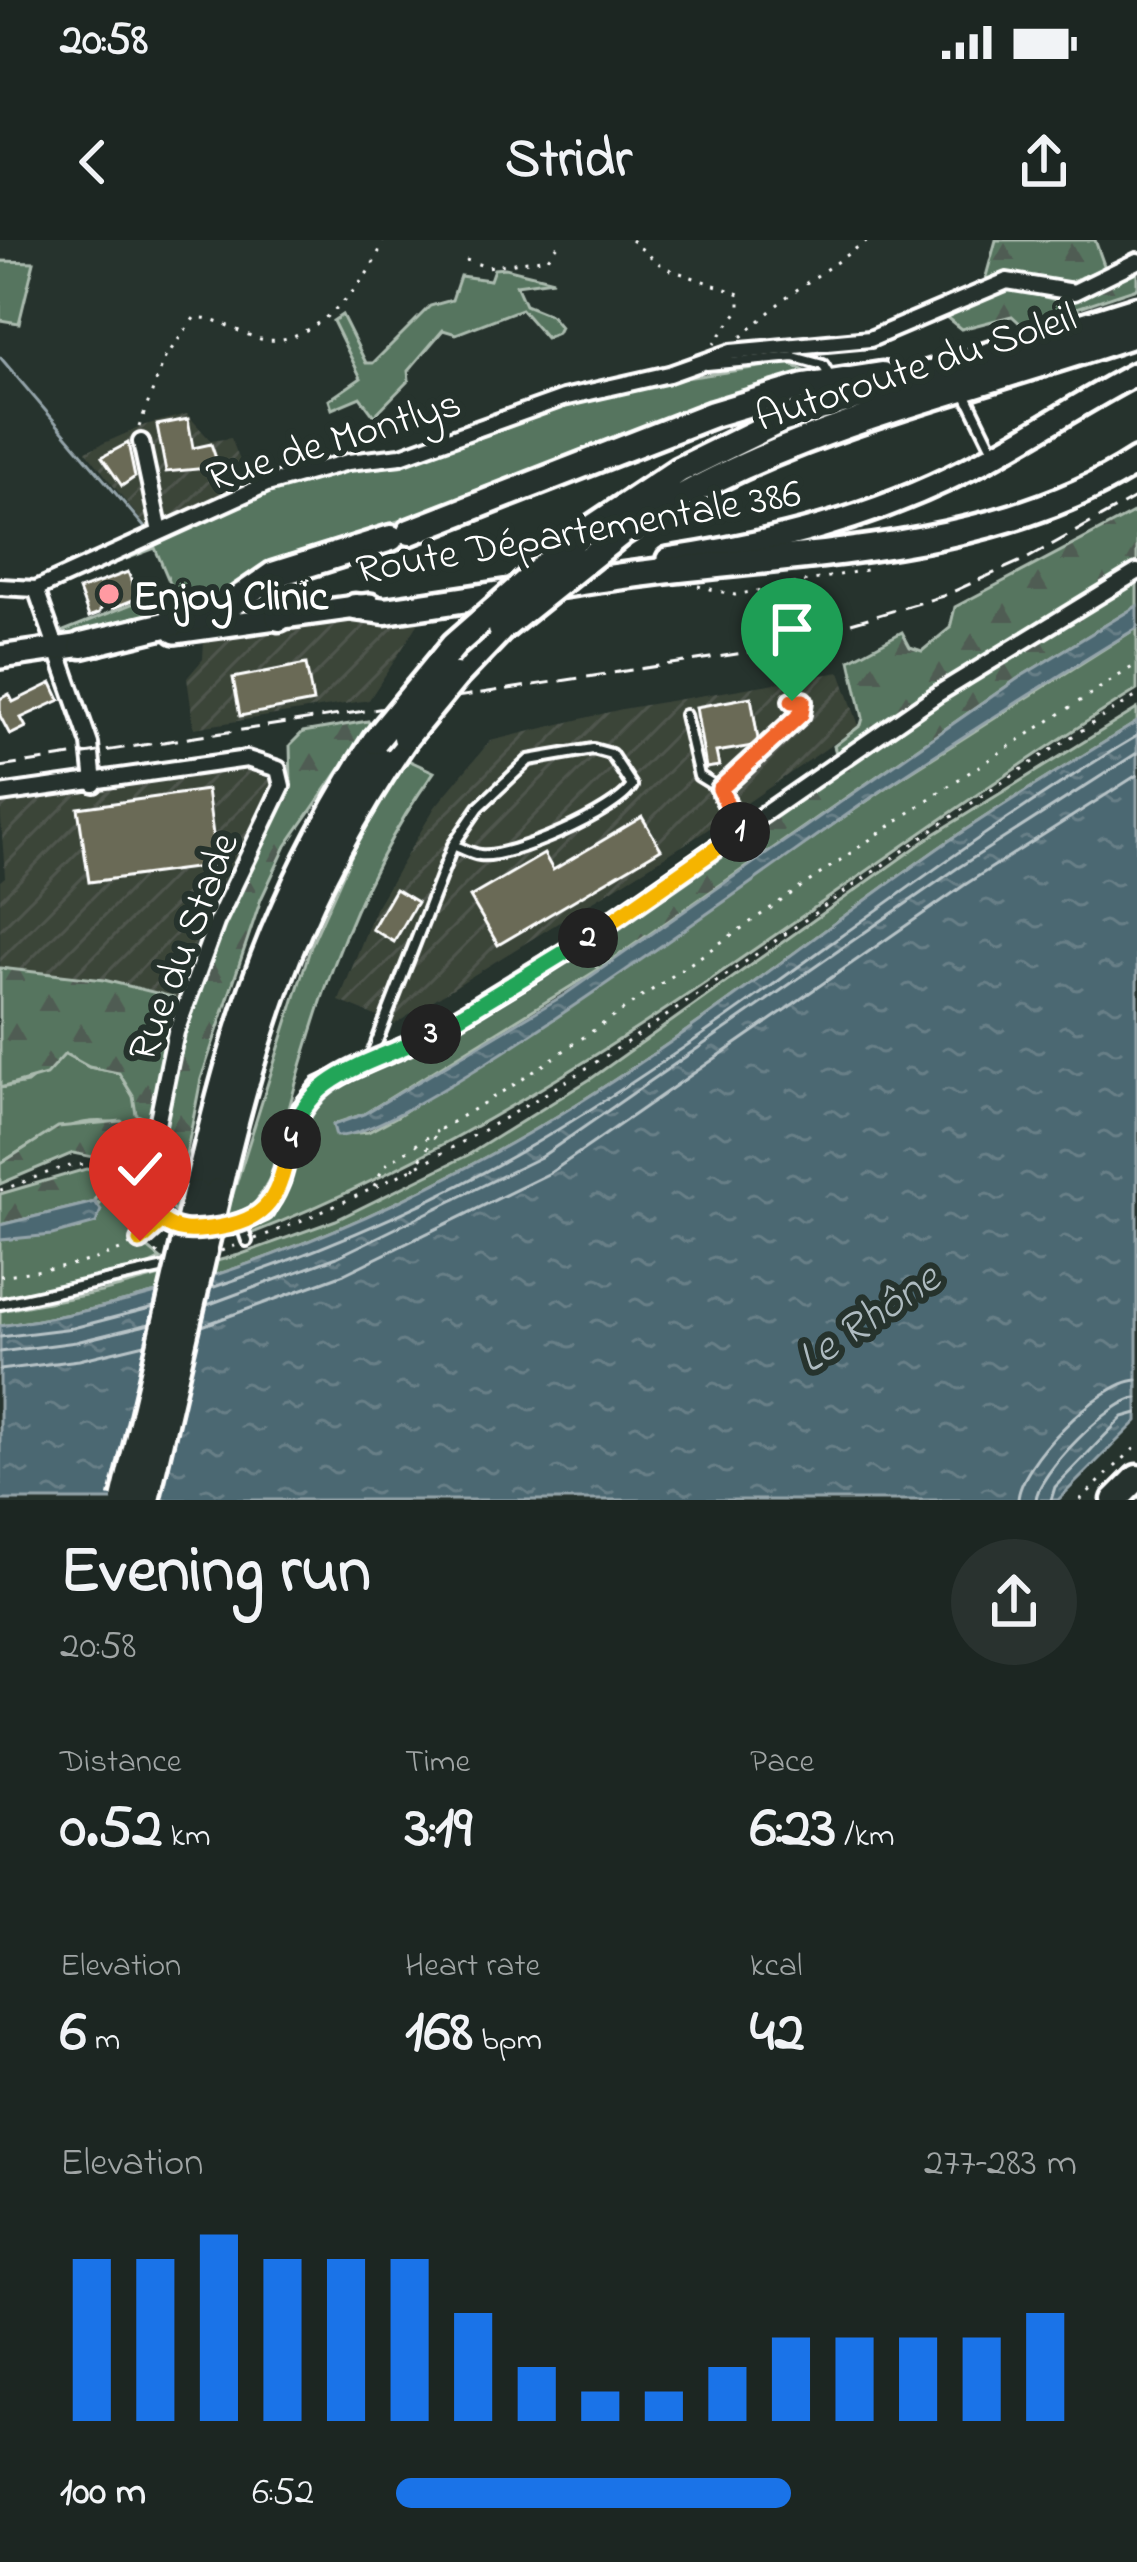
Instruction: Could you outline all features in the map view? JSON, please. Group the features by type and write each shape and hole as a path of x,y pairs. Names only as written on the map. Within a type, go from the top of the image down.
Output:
{"highway":[{"name":"Autoroute du Soleil","path":"146,1500 207,1192 228,1059 268,937 317,833 375,741 454,645 574,540 714,451 812,408 1137,309"},
{"name":"Autoroute du Soleil","path":"124,1500 207,1192 259,1025 297,924 336,844 406,737 456,676 501,629 621,533 767,452 1137,333"},
{"path":"69,647 219,612 273,575 401,535 713,414 865,374 908,377"},
{"path":"355,607 385,611 933,535 1072,494 1137,461"},
{"path":"273,575 279,618"},
{"path":"1115,1500 1137,1478"}],"main road":[{"name":"Route Départementale 386","path":"0,657 736,549 881,508 995,454 1137,373"}],"street":[{"name":"Rue de Montlys","path":"0,587 37,589 267,484 348,462 401,456 563,398 719,357 870,339 1007,281 1075,292 1137,261"},
{"path":"140,442 160,532"},
{"path":"162,1221 185,1231 241,1223 265,1212 310,1094 429,1035 540,969 939,693 1137,572"},
{"path":"37,589 69,647 94,784"},
{"name":"Rue du Stade","path":"0,794 247,760 269,762 281,776 278,795 216,922 176,1032 147,1173 148,1197 162,1221"}],"lane":[{"path":"694,367 794,357 823,365 832,381"},
{"path":"962,386 995,454"},
{"path":"685,716 699,776 720,789 741,832"},
{"path":"369,1063 453,845 478,807 529,760 600,749 611,754 632,786 620,800 559,833 483,856 453,845"},
{"path":"241,1223 248,1241"},
{"path":"0,1304 174,1266"}],"path":[{"path":"140,442 140,422 165,358 194,318 259,338 287,337 347,301 369,274 383,240"},
{"path":"466,260 487,267 548,258 562,240"},
{"path":"631,240 663,267 740,294 740,308 714,342 719,357 771,309 868,240"},
{"path":"691,568 697,586 735,595 866,570"},
{"path":"373,1190 384,1166 520,1082 938,792 1137,664"},
{"path":"216,1252 373,1190 515,1114 1019,770 1137,696"},
{"path":"720,789 801,714 803,701 792,701"},
{"path":"413,1170 439,1130"},
{"path":"0,1190 74,1164 105,1167 128,1183 140,1241 174,1266"},
{"path":"0,1276 58,1267 140,1241 162,1221"},
{"path":"1080,1500 1137,1445"}],"shaded area":[{"path":"187,414 211,441 231,438 250,486 146,527 86,451 145,425"},
{"path":"426,612 369,700 194,728 187,678 203,659 204,639"},
{"path":"840,672 859,726 741,807 731,802 719,810 720,821 698,836 395,1024 339,1001 375,909 435,807 490,741 622,709"},
{"path":"251,768 272,781 273,787 205,913 177,1002 104,980 0,968 0,881 5,877 0,805"}],"green space":[{"path":"996,240 1095,240 1105,268 1064,284 1013,275 985,280"},
{"path":"0,261 34,262 19,323 0,320"},
{"path":"494,269 553,280 516,285 525,305 550,315 560,327 557,333 546,338 521,309 456,334 443,330 408,371 409,380 374,416 360,397 332,409 329,400 361,378 333,321 342,315 366,363 373,363 430,306 452,300 460,276 490,280"},
{"path":"1137,271 1137,288 1023,326 1012,316 961,329 946,317 989,293 1013,289 1060,301 1084,297"},
{"path":"788,363 809,373 504,488 279,558 202,610 69,637 61,632 172,588 155,548 65,582 270,488 391,462 537,411 658,382"},
{"path":"1137,511 1137,606 1020,677 599,969 592,963 590,946 840,767 834,746 861,725 863,718 850,660 902,632 910,647 922,651 950,628 955,607"},
{"path":"1137,628 1137,690 596,1054 370,1182 250,1234 246,1227 277,1204 307,1107 335,1088 403,1059 590,946 592,963 599,969 364,1114 334,1124 339,1135 368,1132 396,1117 636,961 896,781"},
{"path":"1137,709 1137,722 937,849 633,1068 466,1168 338,1229 205,1278 69,1314 0,1326 0,1311 101,1292 239,1255 336,1220 468,1155 592,1078 933,835"},
{"path":"368,721 370,726 286,846 261,899 201,1079 175,1213 157,1192 155,1176 186,1023 249,859 291,785 290,745 303,732"},
{"path":"408,760 434,772 376,867 353,916 316,1018 270,1178 253,1207 226,1216 311,946 364,827"},
{"path":"0,968 104,980 173,997 177,1002 146,1119 136,1114 133,1096 119,1073 89,1067 65,1054 46,1075 0,1088"},
{"path":"64,1053 89,1067 119,1073 146,1118 151,1114 142,1158 141,1134 123,1125 87,1122 50,1134 0,1164 0,1088 27,1083"},
{"path":"121,1121 141,1133 142,1158 133,1165 73,1153 0,1184 0,1164 58,1127"},
{"path":"86,1169 104,1173 95,1202 0,1225 0,1194"},
{"path":"104,1173 127,1191 135,1238 161,1259 141,1269 0,1298 0,1240 81,1228 100,1204 95,1202"}],"water":[{"path":"1137,606 1137,628 897,780 521,1041 376,1125 336,1136 333,1125 364,1114 564,995 1020,677"},
{"name":"Le Rhône","path":"1137,722 1137,1421 1058,1500 0,1500 0,1326 69,1314 205,1278 338,1229 466,1168 633,1068 937,849"},
{"path":"95,1202 101,1210 96,1223 52,1235 0,1240 0,1225"}],"building":[{"path":"188,419 193,448 211,444 219,467 166,472 157,425"},
{"path":"128,443 135,477 122,486 102,457"},
{"name":"Enjoy Clinic","path":"128,572 138,598 113,608 108,595 99,613 89,617 79,590"},
{"path":"306,664 313,702 240,716 233,678"},
{"path":"52,683 60,700 21,718 26,727 10,735 0,716 0,699 9,694 13,702"},
{"path":"751,697 759,745 716,752 719,766 706,768 696,707"},
{"path":"207,790 217,865 89,882 78,808"},
{"path":"642,817 661,849 498,945 470,897 544,854 553,870"},
{"path":"395,889 417,902 394,942 372,929"}],"waterway":[{"path":"0,357 145,528"}],"railway":[{"path":"0,767 756,651 943,596 1028,558 1137,497"}],"place":[{"name":"Enjoy Clinic","path":"109,594"}],"route":[{"path":"140,1241 162,1221 185,1231 203,1230 250,1221 265,1212 281,1180 301,1108 319,1086 407,1047 540,969 741,832 720,789 804,711 803,701 792,701"}]}
